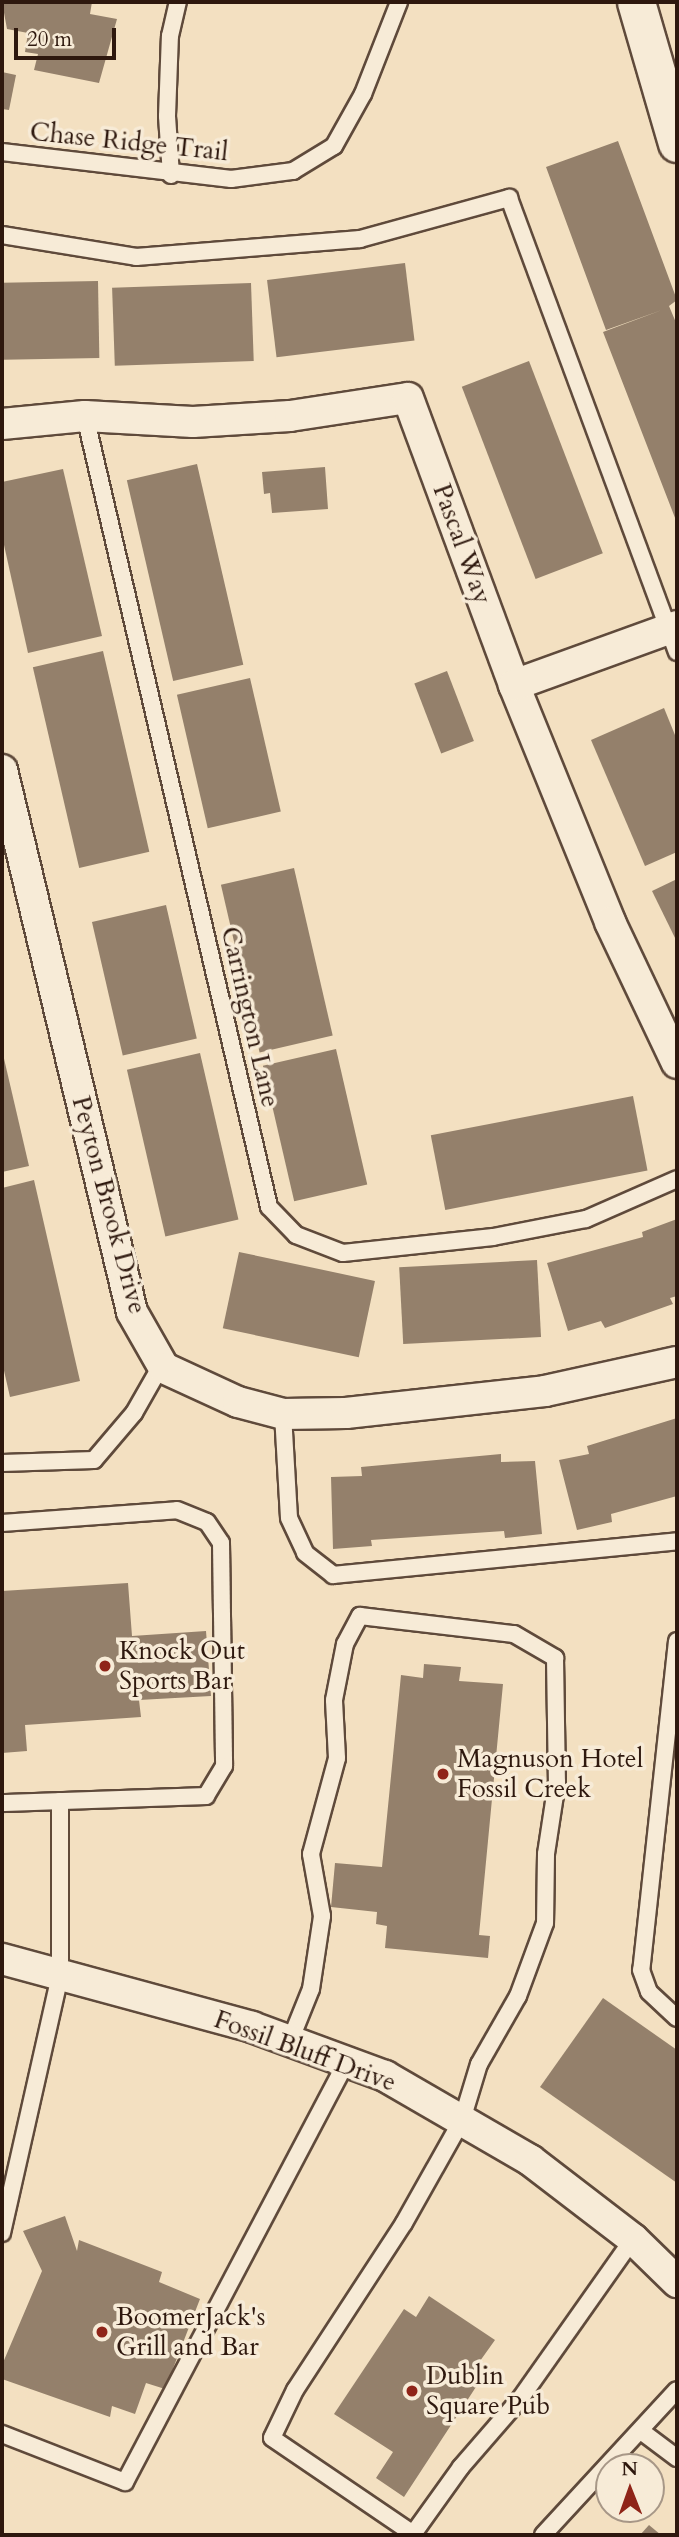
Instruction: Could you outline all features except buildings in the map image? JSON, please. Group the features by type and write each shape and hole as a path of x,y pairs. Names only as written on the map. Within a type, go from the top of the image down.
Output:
{"street":[{"path":"636,2 677,143"},
{"name":"Pascal Way","path":"2,424 86,416 192,422 290,416 408,398 514,685 610,922 677,1063"},
{"path":"514,685 674,636"},
{"name":"Peyton Brook Drive","path":"2,770 132,1312 162,1364"},
{"path":"162,1364 238,1402 283,1414 346,1413 545,1391 677,1362"},
{"name":"Fossil Bluff Drive","path":"2,1959 290,2041 385,2076 530,2160 633,2239 677,2282"}],"lane":[{"path":"171,175 169,76 178,2"},
{"name":"Chase Ridge Trail","path":"2,152 171,175 231,179 293,172 334,146 363,94 399,2"},
{"path":"2,235 136,257 360,239 509,198 674,636"},
{"name":"Carrington Lane","path":"86,416 269,1207 296,1235 343,1253 493,1237 586,1219 677,1179"},
{"path":"2,1463 94,1460 134,1413 162,1364"},
{"path":"283,1414 289,1518 305,1553 333,1574 677,1541"},
{"path":"2,1523 177,1510 206,1522 221,1543 225,1766 206,1796 2,1803"},
{"path":"290,2041 311,1989 322,1916 311,1854 337,1758 334,1700 345,1644 360,1616 514,1634 555,1658 558,1782 546,1854 545,1923 518,1996 479,2064 462,2120 404,2223 295,2390 272,2438 413,2533 461,2467 520,2399 633,2239"},
{"path":"677,1641 641,1970 649,1992 677,2018"},
{"path":"2,2233 60,1975 60,1801"},
{"path":"2,2434 125,2482 346,2062"},
{"path":"543,2535 677,2390"},
{"path":"641,2431 677,2458"}],"place":[{"name":"Knock Out Sports Bar","path":"105,1666"},
{"name":"Magnuson Hotel Fossil Creek","path":"443,1774"},
{"name":"BoomerJack's Grill and Bar","path":"102,2332"},
{"name":"Dublin Square Pub","path":"412,2391"}]}
